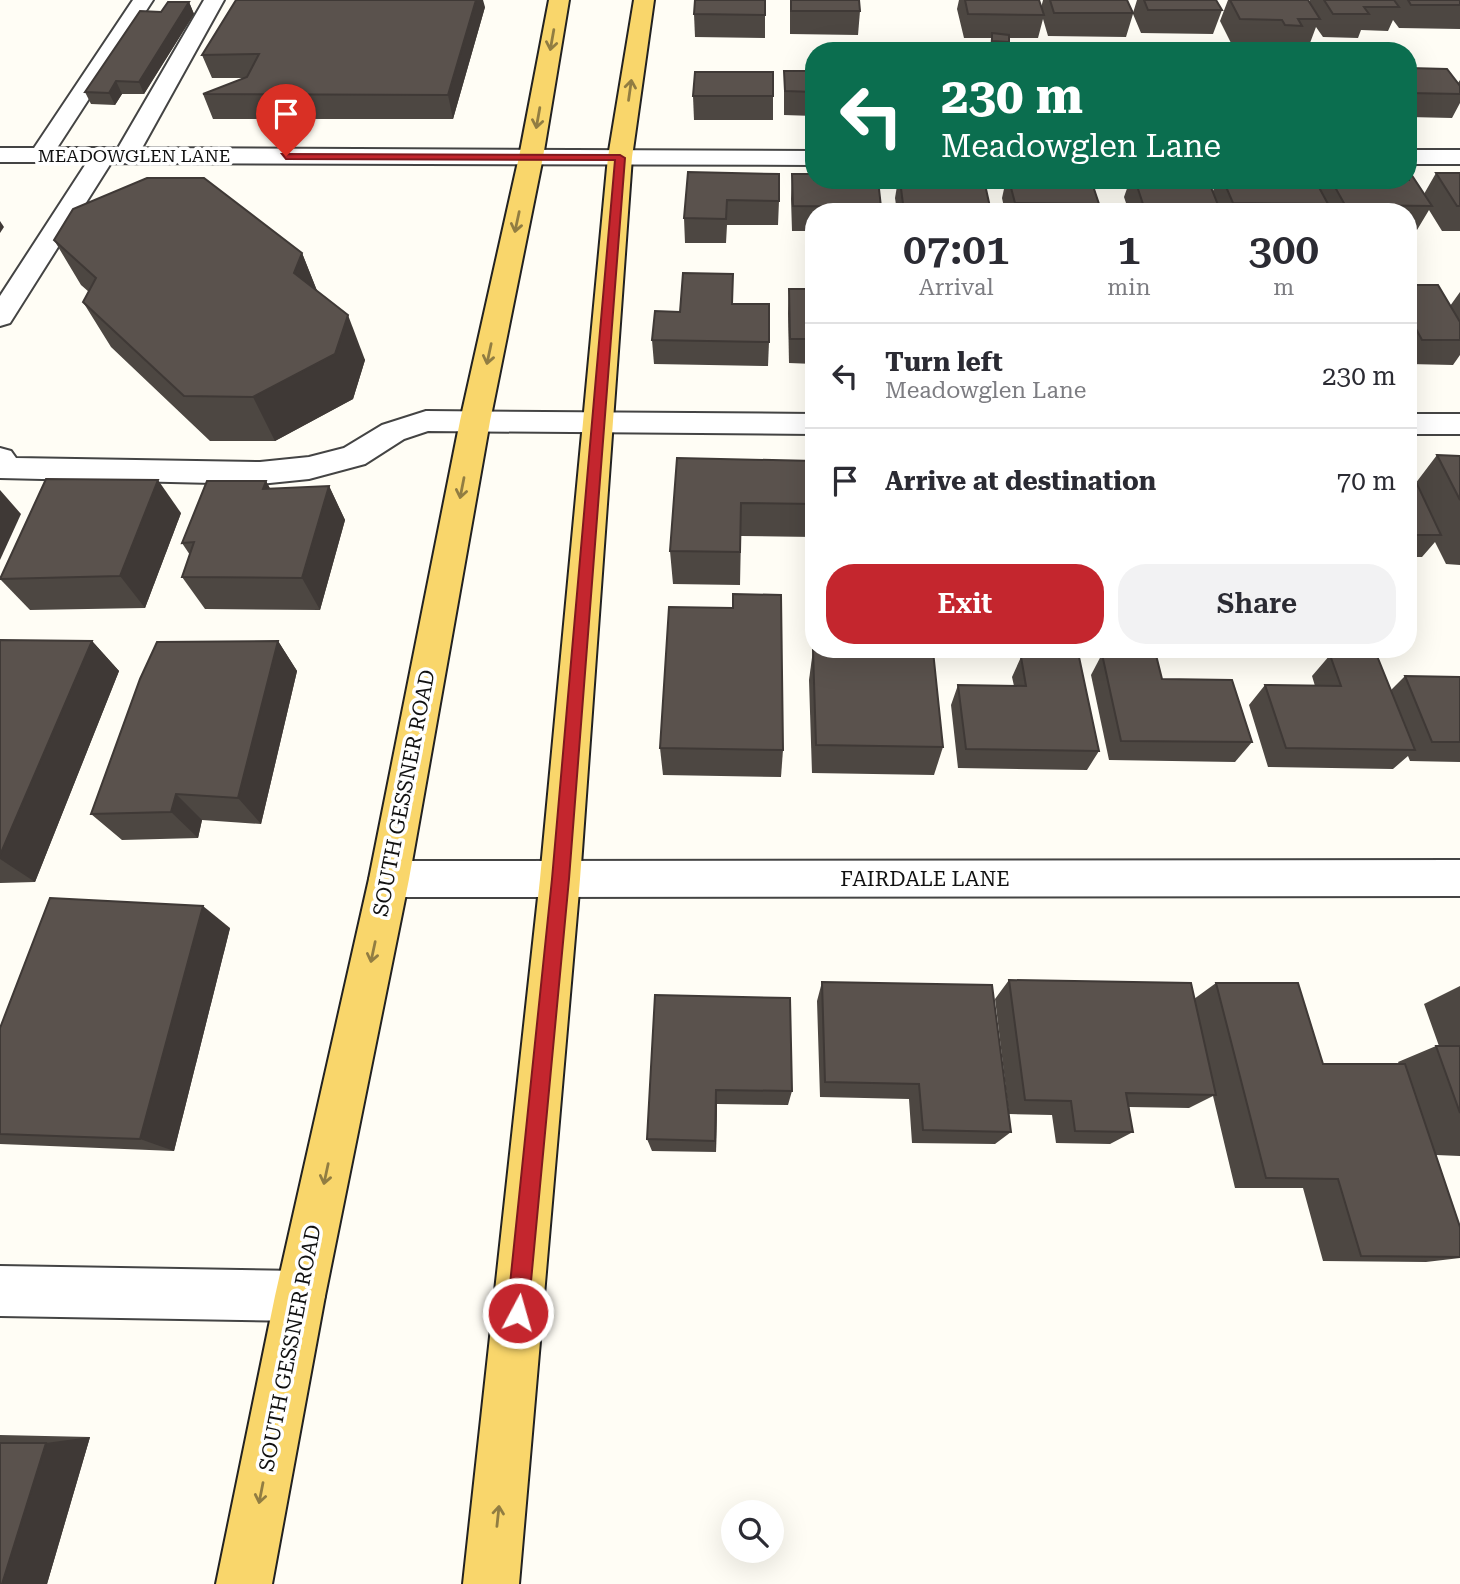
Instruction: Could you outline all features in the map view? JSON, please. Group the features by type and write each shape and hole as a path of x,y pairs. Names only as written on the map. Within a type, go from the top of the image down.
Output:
{"main road":[{"name":"SOUTH GESSNER ROAD","path":"244,1584 300,1296 389,879 475,421 531,157 559,0"},
{"path":"491,1584 560,879 600,424 620,158 643,0"}],"street":[{"path":"41,155 143,0"},
{"path":"0,317 116,154 214,0"},
{"name":"MEADOWGLEN LANE","path":"0,155 805,158"},
{"path":"1417,157 1460,157"},
{"path":"0,459 7,469 260,473 332,463 354,456 393,432 426,421 805,424"},
{"path":"1417,424 1460,424"},
{"name":"FAIRDALE LANE","path":"389,879 1460,878"},
{"path":"0,1291 300,1296"}],"building":[{"path":"236,0 476,0 448,95 203,94 247,77 259,54 202,55"},
{"path":"695,0 765,0 765,15 694,14"},
{"path":"791,0 859,0 860,11 791,11"},
{"path":"965,0 1039,0 1044,15 968,14"},
{"path":"1050,0 1127,0 1133,13 1054,13"},
{"path":"1144,0 1216,0 1222,10 1148,10"},
{"path":"1230,0 1308,0 1320,19 1298,19 1302,26 1285,25 1282,20 1240,19"},
{"path":"1324,0 1394,0 1399,7 1364,7 1369,14 1333,14"},
{"path":"1408,0 1460,0 1460,5 1411,5"},
{"path":"168,2 189,2 139,82 116,81 109,93 85,92 140,11 161,12"},
{"path":"992,33 1009,35 1009,42 992,41"},
{"path":"1417,68 1447,69 1460,86 1460,94 1417,93"},
{"path":"784,71 805,71 805,92 785,91"},
{"path":"695,72 773,72 773,96 693,96"},
{"path":"688,172 779,174 779,201 727,200 726,219 684,218"},
{"path":"1436,173 1460,173 1460,206 1457,206"},
{"path":"792,174 805,174 805,189 879,189 881,203 805,203 805,206 793,206"},
{"path":"147,178 204,178 302,253 294,273 348,315 335,354 253,397 184,396 83,302 96,278 54,240 73,209"},
{"path":"1417,183 1432,206 1417,206 1417,203 1344,203 1336,189 1417,189"},
{"path":"901,189 986,189 989,203 903,203"},
{"path":"1011,189 1094,189 1099,203 1015,203"},
{"path":"1138,189 1212,189 1217,203 1143,203"},
{"path":"1227,189 1320,189 1327,203 1233,203"},
{"path":"683,273 733,274 732,304 769,304 769,342 652,340 655,311 680,312"},
{"path":"1417,285 1438,285 1460,322 1460,340 1422,340 1417,331"},
{"path":"789,289 805,289 805,339 790,339"},
{"path":"1437,455 1460,456 1460,500"},
{"path":"677,458 805,461 805,504 741,503 740,552 670,551"},
{"path":"46,479 158,480 120,576 0,579"},
{"path":"207,481 266,481 263,489 329,486 302,578 182,577 194,542 182,543"},
{"path":"1417,484 1441,535 1417,535"},
{"path":"733,594 781,595 783,750 660,748 669,607 733,608"},
{"path":"0,640 92,641 0,855"},
{"path":"278,641 238,798 176,794 171,812 91,814 140,679 157,642"},
{"path":"813,658 934,658 943,747 816,745"},
{"path":"1021,658 1079,658 1099,751 966,749 958,685 1026,686"},
{"path":"1103,658 1157,658 1162,679 1232,680 1252,742 1121,741"},
{"path":"1331,658 1378,658 1415,750 1286,748 1265,685 1341,686"},
{"path":"1405,676 1460,677 1460,742 1432,742"},
{"path":"50,898 203,906 140,1139 0,1134 0,1028"},
{"path":"1009,980 1191,983 1216,1095 1126,1093 1133,1132 1075,1131 1071,1101 1025,1100"},
{"path":"822,982 992,985 1011,1132 923,1130 919,1084 825,1082"},
{"path":"1216,983 1298,983 1323,1064 1405,1064 1460,1227 1460,1257 1361,1256 1338,1179 1266,1178"},
{"path":"655,995 790,998 792,1091 716,1090 715,1141 647,1139"},
{"path":"1436,1046 1460,1046 1460,1113"},
{"path":"0,1443 46,1443 2,1584 0,1584"}],"route":[{"path":"286,156 620,158 600,424 560,879 518,1313"}]}
